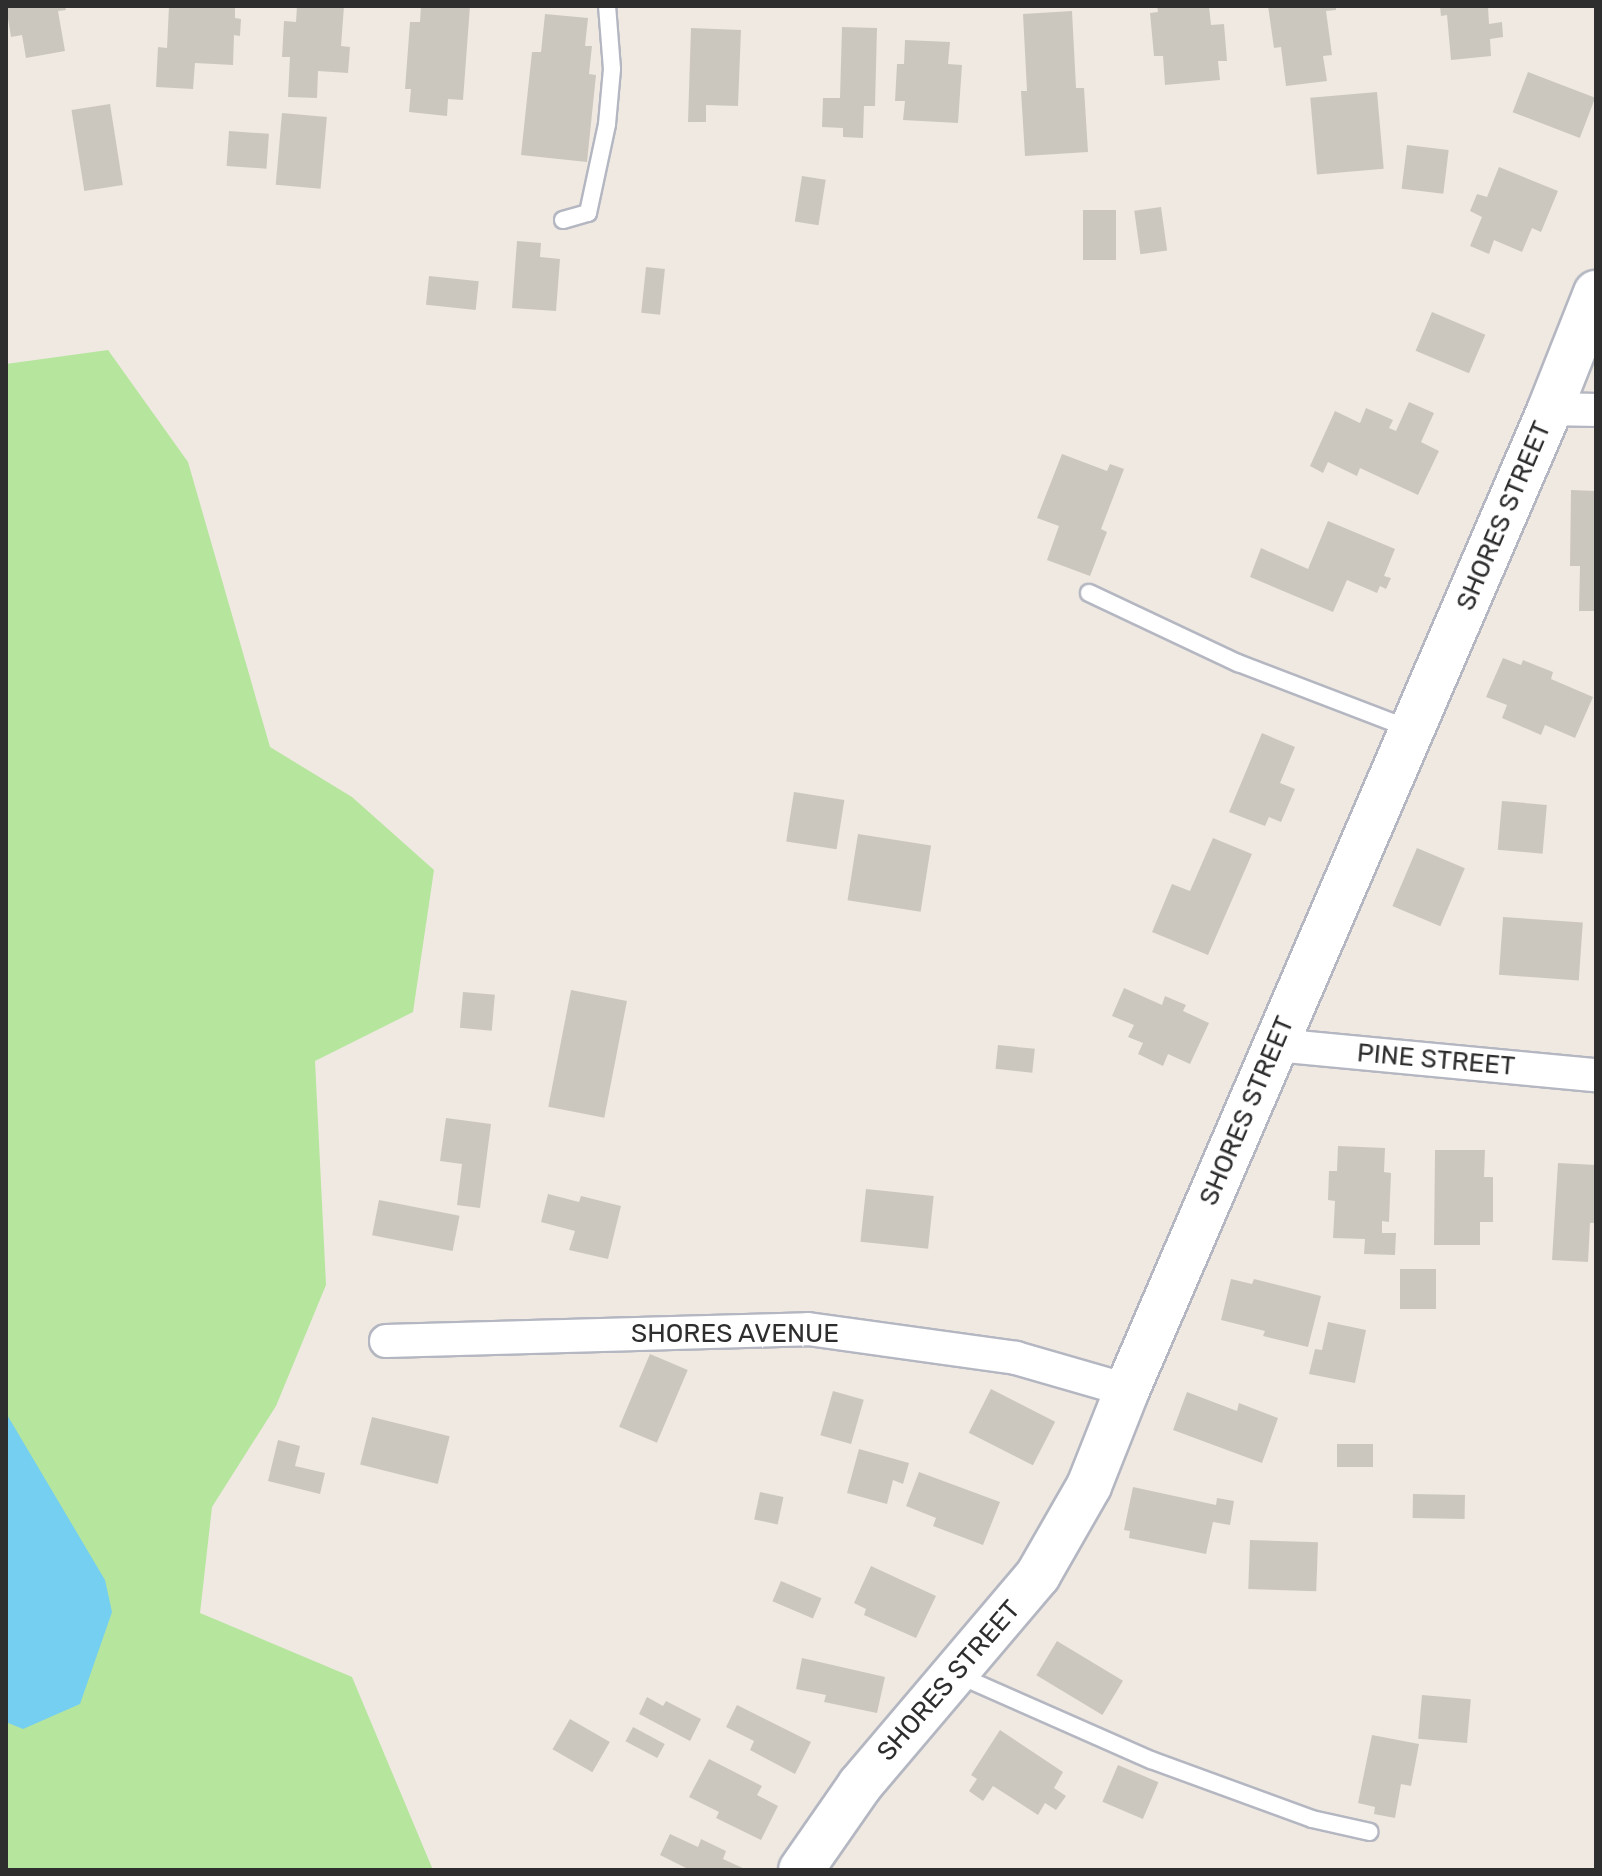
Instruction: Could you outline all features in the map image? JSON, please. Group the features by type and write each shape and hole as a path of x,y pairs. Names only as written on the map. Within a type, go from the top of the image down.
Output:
{"street":[{"name":"SHORES STREET","path":"801,1870 853,1793 1014,1607 1056,1546 1089,1486 1127,1390 1550,409 1596,293"},
{"path":"1550,409 1596,410"},
{"name":"PINE STREET","path":"1276,1045 1596,1075"},
{"name":"SHORES AVENUE","path":"386,1341 808,1329 1016,1358 1127,1390"}],"lane":[{"path":"563,220 588,213 607,124 612,69 607,6"},
{"path":"1089,593 1238,663 1412,729"},
{"path":"957,1674 1166,1766 1312,1819 1370,1832"}],"green space":[{"path":"108,350 188,462 270,747 352,797 434,870 413,1012 315,1061 326,1285 276,1406 212,1507 200,1613 352,1677 433,1870 6,1870 6,364"}],"water":[{"path":"6,1413 105,1580 112,1612 80,1704 23,1729 6,1722"}],"building":[{"path":"6,6 65,6 66,10 58,11 65,51 26,58 22,35 11,37"},
{"path":"169,6 235,6 235,18 241,19 240,36 234,35 233,65 195,63 193,89 156,87 158,47 167,48"},
{"path":"297,6 344,6 341,46 350,47 348,73 318,71 317,98 288,97 290,57 282,57 284,21 296,22"},
{"path":"421,6 470,6 463,100 448,99 447,116 409,112 411,89 405,89 410,22 420,22"},
{"path":"1157,6 1209,6 1211,25 1224,24 1227,61 1218,61 1220,80 1165,85 1163,56 1154,56 1150,13 1158,12"},
{"path":"1268,6 1336,6 1336,10 1326,11 1332,55 1323,56 1327,81 1286,86 1281,47 1274,48"},
{"path":"1440,6 1488,6 1489,24 1502,22 1503,37 1490,39 1491,56 1451,60 1447,15 1441,16"},
{"path":"1072,11 1076,88 1084,88 1088,152 1025,156 1021,91 1027,91 1023,14"},
{"path":"545,14 588,18 585,46 592,46 589,74 596,75 587,162 521,155 532,52 541,52"},
{"path":"842,27 877,28 875,106 864,106 863,138 843,137 843,128 822,127 823,98 840,98"},
{"path":"691,28 741,30 738,106 706,105 706,122 688,122"},
{"path":"905,40 950,42 948,64 962,65 958,123 903,120 905,101 895,101 897,64 904,64"},
{"path":"1528,72 1595,98 1580,138 1513,112"},
{"path":"1377,92 1384,169 1317,175 1310,98"},
{"path":"110,104 123,185 84,191 71,110"},
{"path":"282,113 327,117 321,189 276,185"},
{"path":"229,131 269,134 266,169 227,166"},
{"path":"1407,145 1449,150 1443,194 1402,189"},
{"path":"1499,167 1558,191 1541,232 1532,228 1522,252 1494,240 1489,254 1470,246 1482,217 1470,211 1477,194 1487,197"},
{"path":"802,176 826,180 819,225 795,221"},
{"path":"1161,207 1167,251 1140,254 1134,211"},
{"path":"1083,210 1116,210 1116,260 1083,260"},
{"path":"517,241 541,243 540,257 560,259 556,311 512,308"},
{"path":"646,267 665,269 660,315 641,313"},
{"path":"429,276 479,281 476,310 426,305"},
{"path":"1432,312 1485,335 1469,373 1416,351"},
{"path":"1409,402 1434,413 1421,442 1439,451 1418,495 1360,468 1357,476 1328,462 1323,473 1310,466 1335,411 1360,423 1366,408 1393,420 1389,428 1396,431"},
{"path":"1062,454 1107,471 1110,464 1124,469 1101,529 1107,532 1090,576 1047,560 1059,526 1037,518"},
{"path":"1571,490 1596,491 1596,611 1579,611 1580,566 1570,566"},
{"path":"1328,521 1395,549 1384,576 1391,578 1386,589 1380,586 1377,593 1347,580 1333,612 1250,577 1261,548 1308,569"},
{"path":"1503,658 1521,665 1523,660 1553,672 1551,679 1593,697 1575,738 1545,725 1541,735 1502,718 1507,705 1486,697"},
{"path":"1262,733 1295,747 1280,783 1295,789 1281,822 1269,817 1265,826 1229,812"},
{"path":"794,792 844,800 837,849 786,841"},
{"path":"1502,801 1547,805 1543,854 1498,850"},
{"path":"858,834 931,846 921,912 848,900"},
{"path":"1213,838 1252,854 1208,955 1152,932 1172,884 1190,891"},
{"path":"1417,848 1465,868 1440,926 1392,906"},
{"path":"1503,917 1583,923 1579,980 1499,975"},
{"path":"1124,988 1162,1005 1165,996 1186,1005 1183,1011 1209,1023 1190,1064 1168,1054 1163,1066 1138,1054 1143,1043 1128,1037 1134,1025 1112,1016"},
{"path":"571,990 627,1001 604,1118 548,1107"},
{"path":"463,992 495,995 492,1031 460,1028"},
{"path":"998,1045 1035,1049 1032,1073 995,1069"},
{"path":"446,1118 491,1124 480,1208 457,1205 462,1164 440,1161"},
{"path":"1338,1146 1385,1148 1384,1172 1391,1173 1389,1222 1382,1221 1382,1233 1396,1233 1395,1255 1364,1254 1365,1239 1333,1238 1335,1201 1328,1200 1329,1171 1337,1171"},
{"path":"1435,1150 1485,1150 1484,1177 1493,1177 1493,1222 1480,1222 1480,1245 1434,1245"},
{"path":"1558,1163 1596,1165 1596,1223 1590,1223 1588,1262 1552,1260"},
{"path":"866,1189 934,1196 928,1249 860,1242"},
{"path":"548,1194 579,1202 581,1196 621,1206 608,1259 569,1250 575,1231 541,1222"},
{"path":"379,1200 459,1216 453,1251 372,1235"},
{"path":"1400,1269 1436,1269 1436,1309 1400,1309"},
{"path":"1231,1279 1252,1284 1254,1279 1321,1296 1308,1347 1263,1336 1265,1331 1221,1320"},
{"path":"1328,1322 1366,1330 1355,1383 1309,1374 1315,1349 1322,1350"},
{"path":"650,1354 688,1370 657,1443 619,1427"},
{"path":"991,1389 1055,1422 1033,1465 969,1433"},
{"path":"833,1391 864,1400 851,1444 820,1435"},
{"path":"1187,1392 1237,1411 1239,1403 1278,1418 1262,1463 1173,1430"},
{"path":"372,1417 450,1436 438,1484 360,1465"},
{"path":"278,1440 300,1446 295,1466 325,1473 320,1494 268,1481"},
{"path":"1337,1444 1373,1444 1373,1467 1337,1467"},
{"path":"859,1449 909,1463 903,1484 893,1480 887,1504 847,1493"},
{"path":"919,1472 1000,1502 983,1545 933,1526 936,1518 906,1506"},
{"path":"1133,1487 1216,1505 1217,1498 1234,1501 1230,1525 1213,1522 1206,1554 1129,1538 1130,1531 1124,1530"},
{"path":"760,1492 783,1497 778,1524 754,1519"},
{"path":"1413,1494 1465,1495 1465,1519 1413,1518"},
{"path":"1250,1540 1318,1542 1316,1591 1248,1589"},
{"path":"871,1566 936,1596 916,1638 864,1615 866,1609 854,1603"},
{"path":"781,1581 822,1598 813,1618 772,1601"},
{"path":"1057,1641 1123,1681 1102,1715 1036,1675"},
{"path":"802,1658 885,1677 877,1713 824,1702 826,1695 796,1689"},
{"path":"1422,1695 1471,1699 1467,1743 1418,1739"},
{"path":"647,1697 663,1706 666,1701 701,1719 690,1741 639,1714"},
{"path":"737,1705 811,1742 795,1774 750,1750 754,1741 726,1727"},
{"path":"570,1719 610,1742 592,1772 552,1749"},
{"path":"633,1727 665,1744 657,1758 625,1741"},
{"path":"1000,1730 1063,1772 1054,1788 1066,1796 1056,1810 1045,1803 1038,1815 993,1786 983,1801 969,1791 977,1779 971,1775"},
{"path":"1372,1735 1419,1744 1411,1786 1401,1784 1395,1818 1374,1814 1375,1807 1358,1803"},
{"path":"709,1759 762,1786 757,1795 778,1806 761,1840 716,1818 719,1812 689,1797"},
{"path":"1118,1765 1159,1782 1143,1819 1102,1802"},
{"path":"670,1834 698,1847 701,1839 726,1851 723,1859 747,1870 690,1870 660,1855"}]}
